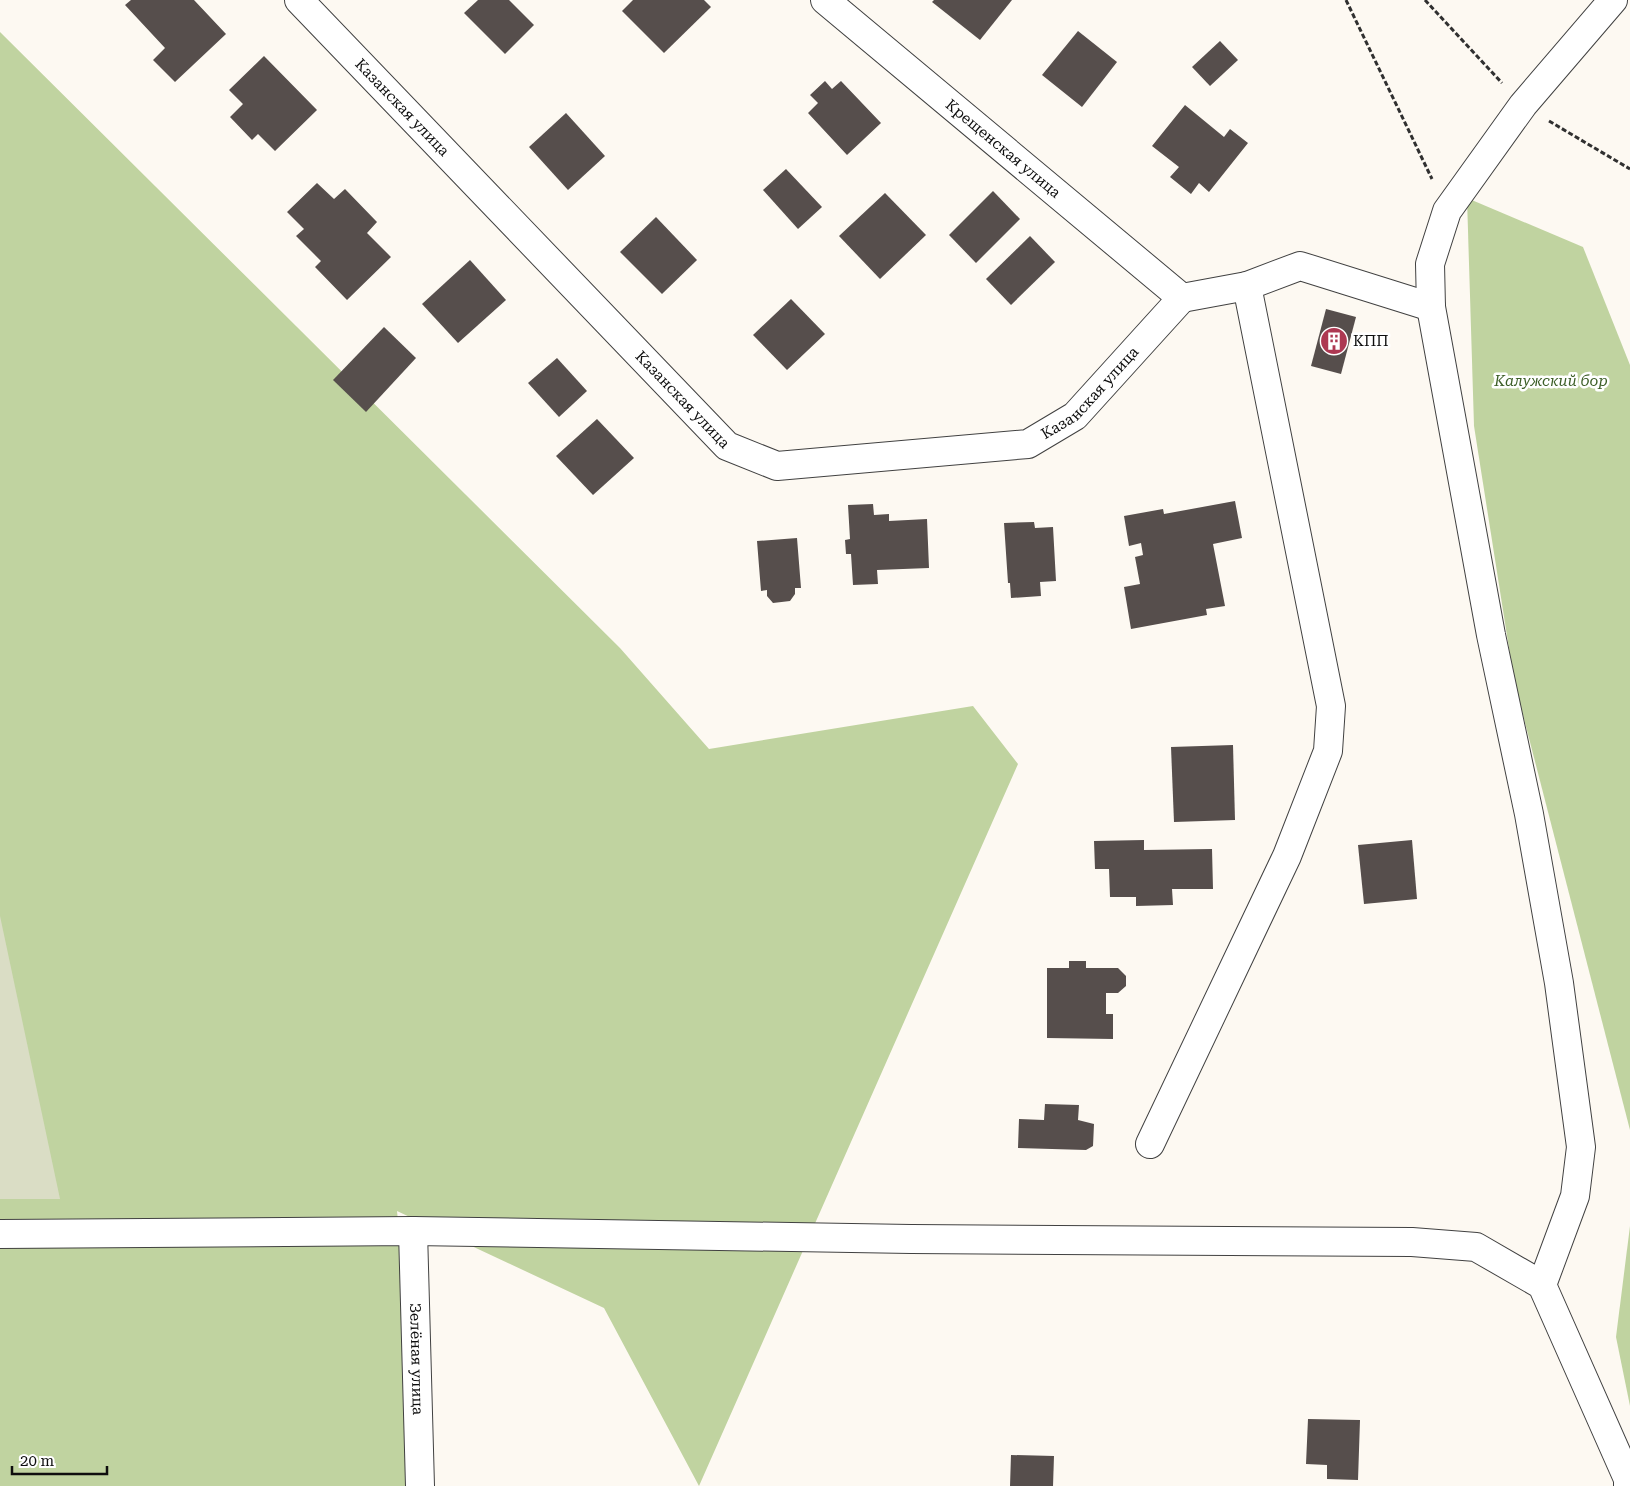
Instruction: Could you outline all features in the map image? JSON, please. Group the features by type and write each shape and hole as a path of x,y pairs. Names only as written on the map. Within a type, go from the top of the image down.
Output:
{"street":[{"name":"Казанская улица","path":"299,0 727,446 777,466 1028,444 1074,416 1182,298"},
{"name":"Крещенская улица","path":"825,0 1182,298"},
{"path":"1542,1285 1575,1196 1581,1147 1559,983 1530,814 1490,635 1431,307 1430,264 1447,211 1523,105 1613,0"},
{"path":"1182,298 1248,286 1300,266 1431,307"},
{"path":"1150,1144 1287,856 1328,751 1331,706 1248,286"},
{"path":"0,1234 413,1231 911,1239 1412,1242 1476,1247 1542,1285 1628,1479 1628,1486"},
{"name":"Зелёная улица","path":"413,1231 420,1486"}],"path":[{"path":"1346,0 1447,211"}],"green space":[{"path":"0,32 620,648 709,749 973,706 1018,764 699,1486 604,1308 397,1211 425,1486 0,1486"},
{"name":"Калужский бор","path":"1467,198 1583,247 1630,365 1630,1130 1514,680 1474,426"},
{"path":"0,916 60,1199 0,1199"},
{"path":"1630,1226 1630,1406 1616,1337"}],"building":[{"path":"131,0 194,0 226,34 175,82 153,60 165,48 125,5"},
{"path":"478,0 509,0 534,25 505,54 464,13"},
{"path":"633,0 704,0 711,7 664,53 622,11"},
{"path":"934,0 1012,0 980,40 932,2"},
{"path":"1078,31 1117,62 1082,107 1042,75"},
{"path":"1220,41 1238,60 1210,86 1192,67"},
{"path":"264,56 317,110 275,151 258,134 252,140 230,117 243,104 229,90"},
{"path":"825,81 832,89 841,81 881,123 847,155 808,113 818,103 810,95"},
{"path":"1185,105 1224,137 1230,129 1248,143 1209,192 1199,183 1191,194 1170,177 1179,167 1152,146"},
{"path":"566,113 605,156 568,190 529,147"},
{"path":"786,169 822,207 798,229 763,190"},
{"path":"317,183 334,199 345,189 377,222 367,233 391,257 347,300 315,267 321,261 296,236 304,229 287,212"},
{"path":"993,191 1020,219 976,263 949,235"},
{"path":"885,193 926,235 880,279 839,236"},
{"path":"656,217 697,260 662,294 620,252"},
{"path":"1030,236 1055,262 1011,305 986,279"},
{"path":"470,260 506,300 458,343 422,304"},
{"path":"791,299 825,334 787,370 753,335"},
{"name":"КПП","path":"1326,309 1356,317 1341,374 1311,366"},
{"path":"384,327 416,358 366,412 333,380"},
{"path":"557,358 587,391 559,417 528,383"},
{"path":"597,419 634,458 593,495 556,456"},
{"path":"1235,501 1242,538 1213,544 1225,606 1206,609 1207,615 1131,629 1124,587 1140,584 1135,557 1143,555 1141,543 1129,546 1124,516 1163,509 1164,514"},
{"path":"873,504 874,515 889,514 889,521 927,519 929,568 877,570 878,584 853,585 851,554 846,554 845,540 850,539 848,505"},
{"path":"1034,522 1035,528 1053,527 1056,581 1040,582 1041,596 1011,598 1010,583 1008,583 1004,523"},
{"path":"797,538 801,588 795,588 795,594 790,601 773,603 767,596 767,590 761,591 757,541"},
{"path":"1233,745 1235,820 1174,822 1171,747"},
{"path":"1144,840 1144,850 1212,849 1213,889 1172,889 1173,905 1136,906 1136,897 1110,897 1109,869 1095,869 1094,841"},
{"path":"1412,840 1417,899 1364,904 1358,845"},
{"path":"1069,961 1086,961 1086,968 1118,968 1126,976 1126,986 1118,993 1106,993 1106,1014 1113,1014 1113,1039 1047,1038 1047,968 1069,968"},
{"path":"1045,1104 1079,1105 1078,1120 1094,1124 1093,1146 1086,1150 1018,1148 1019,1119 1044,1120"},
{"path":"1308,1419 1360,1420 1358,1480 1327,1479 1327,1465 1306,1464"},
{"path":"1011,1455 1054,1456 1053,1486 1010,1486"}],"place":[{"name":"КПП","path":"1334,341"}]}
